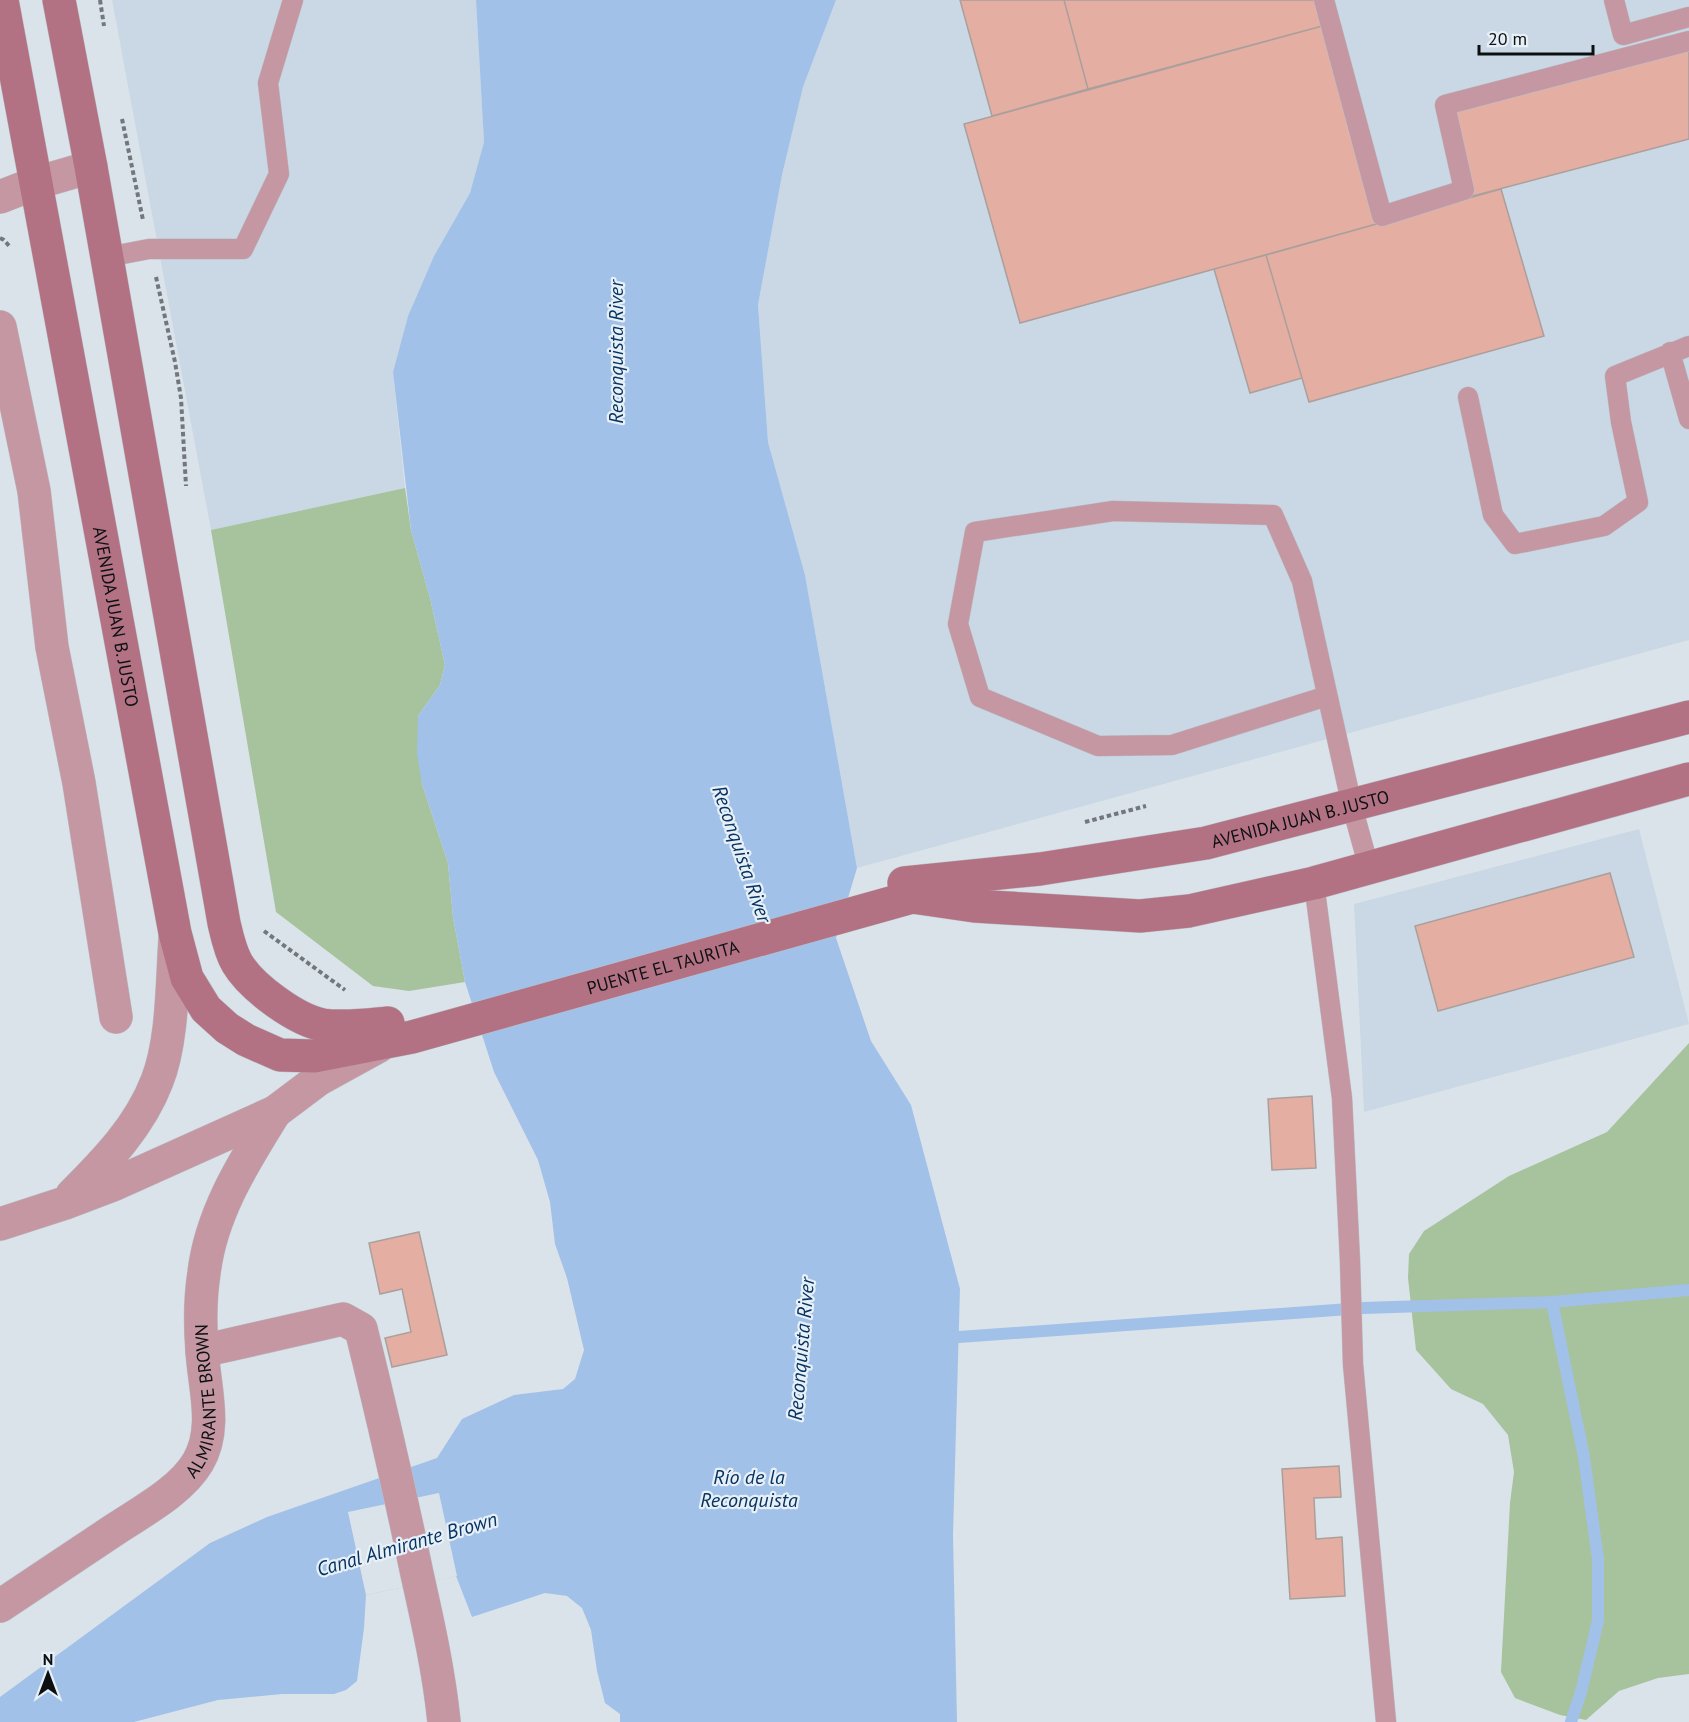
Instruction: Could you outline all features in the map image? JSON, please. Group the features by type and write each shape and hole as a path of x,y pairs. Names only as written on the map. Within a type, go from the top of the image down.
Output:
{"main road":[{"name":"AVENIDA JUAN B. JUSTO","path":"2,0 175,933 187,978 206,1009 227,1028 246,1040 280,1055 314,1056 402,1033"},
{"path":"59,0 91,167 224,923 234,954 237,963 250,979 270,997 297,1014 320,1024 402,1033"},
{"name":"AVENIDA JUAN B. JUSTO","path":"908,890 1206,843 1689,717"},
{"path":"908,890 974,906 1140,916 1189,911 1314,883 1689,779"},
{"name":"PUENTE EL TAURITA","path":"402,1033 908,890"}],"street":[{"path":"0,197 36,183 91,167"},
{"path":"0,327 34,491 52,647 79,783 116,1017"},
{"path":"65,1203 105,1162 137,1122 158,1080 167,1038 175,933"},
{"path":"0,1224 115,1184 275,1112 319,1079 402,1033"},
{"name":"ALMIRANTE BROWN","path":"0,1606 166,1495 191,1471 205,1447 208,1435 208,1414 201,1313 204,1271 214,1227 229,1191 275,1112"},
{"path":"202,1351 343,1320 361,1329 396,1472 440,1684 444,1722"}],"lane":[{"path":"107,258 149,249 243,249 279,174 268,83 293,0"},
{"path":"1324,0 1382,216 1464,190 1445,105 1689,41"},
{"path":"1614,0 1623,35 1689,17"},
{"path":"1468,397 1493,515 1515,544 1604,525 1638,502 1621,422 1616,376 1680,349 1689,419"},
{"path":"1328,696 1172,745 1098,746 980,698 958,624 975,532 1113,511 1273,515 1302,581 1328,696 1352,806 1369,868"},
{"path":"1314,883 1342,1098 1353,1364 1386,1722"}],"path":[{"path":"100,0 105,32"},
{"path":"120,111 180,389 187,495"},
{"path":"258,927 353,995"}],"shaded area":[{"path":"112,0 476,0 484,142 470,193 434,256 408,316 393,372 405,488 211,530"},
{"path":"836,0 1689,0 1689,640 857,868 805,575 768,442 758,305 782,175 803,87"},
{"path":"1639,829 1689,1024 1364,1112 1354,904"}],"green space":[{"path":"405,488 411,530 430,598 445,665 440,685 418,716 422,784 448,863 453,917 465,982 409,991 373,986 276,912 211,530"},
{"path":"1689,1043 1689,1674 1658,1678 1619,1691 1586,1720 1560,1715 1515,1698 1501,1672 1510,1503 1514,1472 1508,1435 1483,1404 1451,1389 1416,1350 1408,1278 1409,1254 1424,1231 1509,1176 1607,1132"}],"water":[{"name":"Río de la Reconquista","path":"476,0 836,0 803,87 782,175 758,305 768,442 805,575 857,868 836,938 871,1041 911,1105 960,1289 953,1535 957,1722 620,1722 620,1714 605,1703 597,1671 591,1630 582,1608 567,1596 545,1593 472,1617 456,1576 366,1595 357,1681 346,1690 334,1694 282,1694 218,1700 134,1722 0,1722 0,1697 210,1543 267,1517 437,1458 462,1419 514,1395 563,1389 575,1379 584,1350 567,1278 555,1244 550,1202 538,1160 494,1072 465,982 453,917 448,863 422,784 417,754 418,716 440,685 445,665 430,598 411,530 393,372 408,316 434,256 470,193 484,142"}],"pier":[{"path":"439,1493 457,1576 366,1595 348,1512"}],"building":[{"path":"960,0 1064,0 1088,89 992,116"},
{"path":"1064,0 1319,0 1326,25 1088,89"},
{"path":"1326,25 1380,223 1020,323 964,124"},
{"path":"1689,48 1689,139 1473,196 1451,110"},
{"path":"1501,189 1544,336 1309,402 1266,255"},
{"path":"1266,255 1302,378 1250,393 1214,269"},
{"path":"1610,873 1634,957 1438,1011 1415,926"},
{"path":"1312,1096 1316,1168 1272,1170 1268,1099"},
{"path":"419,1232 447,1355 392,1367 385,1338 411,1332 402,1289 380,1294 369,1243"},
{"path":"1339,1466 1341,1497 1314,1498 1316,1539 1342,1537 1345,1596 1290,1599 1282,1469"}],"waterway":[{"path":"945,1335 959,1337 1363,1308 1552,1302 1689,1290"},
{"path":"1552,1302 1584,1457 1598,1560 1598,1621 1581,1692 1571,1722"}],"water label":[{"name":"Reconquista River","path":"616,352"},
{"name":"Reconquista River","path":"742,854"},
{"name":"Reconquista River","path":"801,1349"},
{"name":"Canal Almirante Brown","path":"407,1544"}]}
